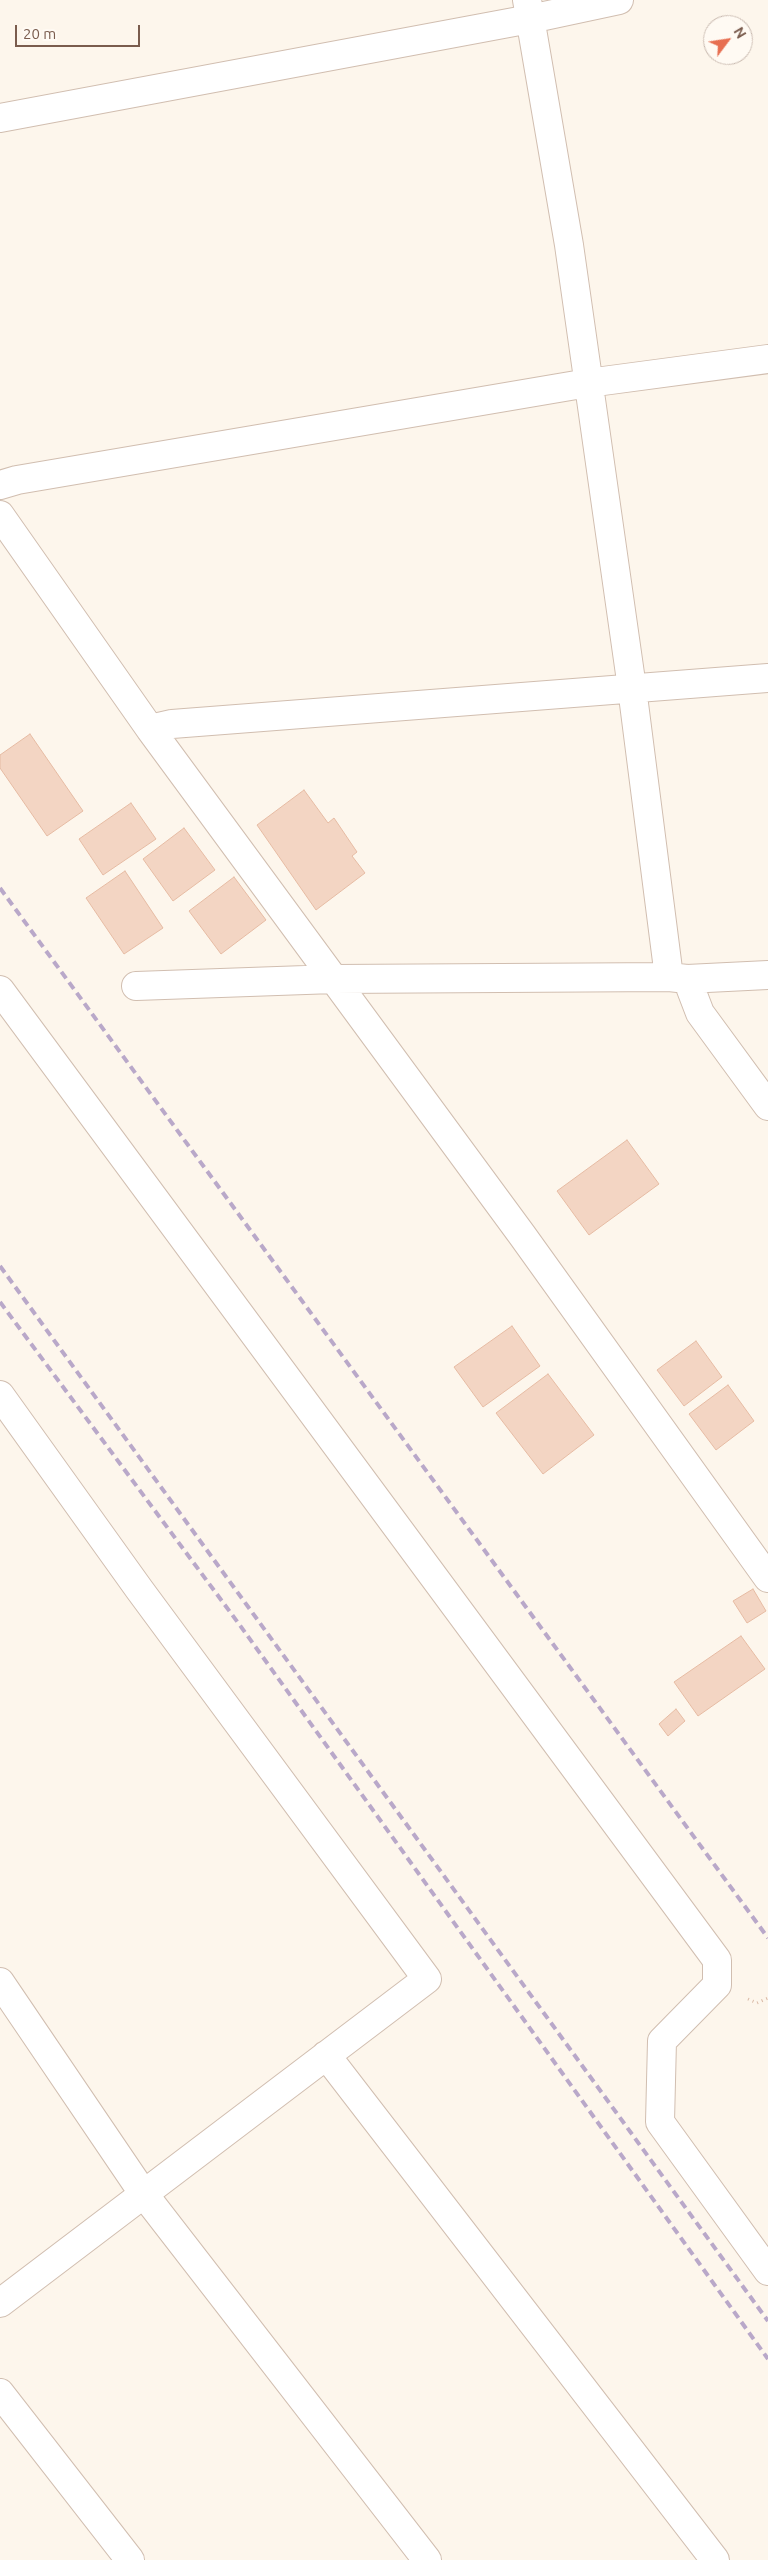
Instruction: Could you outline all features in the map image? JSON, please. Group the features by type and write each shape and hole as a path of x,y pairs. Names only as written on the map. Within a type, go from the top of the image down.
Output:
{"street":[{"path":"0,118 529,9 619,0"},
{"path":"529,9 569,245 632,688 678,978 700,1013 768,1106"},
{"path":"0,485 17,480 588,383 768,360"},
{"path":"0,515 150,729 334,979 768,1578"},
{"path":"150,729 172,724 768,678"},
{"path":"136,986 334,979 678,978 768,975"},
{"path":"0,990 717,1960 718,1986 662,2042 660,2122 768,2270"},
{"path":"0,1395 139,1589 427,1979 0,2303"},
{"path":"0,1982 143,2193 427,2560"},
{"path":"326,2055 462,2235 715,2560"},
{"path":"0,2393 130,2560"}],"building":[{"path":"30,734 83,811 47,836 0,768 0,755"},
{"path":"304,790 328,823 334,818 357,852 352,856 365,873 316,910 257,825"},
{"path":"131,803 156,839 103,875 79,839"},
{"path":"184,828 215,870 173,901 143,859"},
{"path":"125,871 163,928 124,954 86,898"},
{"path":"234,877 266,920 221,954 189,911"},
{"path":"627,1140 659,1184 589,1235 557,1191"},
{"path":"512,1326 540,1366 483,1407 454,1367"},
{"path":"696,1341 722,1377 684,1406 657,1370"},
{"path":"548,1374 594,1435 543,1474 496,1413"},
{"path":"728,1385 754,1421 716,1450 689,1414"},
{"path":"753,1589 766,1611 747,1623 733,1601"},
{"path":"741,1636 765,1669 698,1716 674,1682"},
{"path":"676,1709 685,1721 668,1736 659,1724"}],"railway":[{"path":"0,888 768,1938"},
{"path":"0,1266 768,2321"},
{"path":"0,1302 239,1624 768,2359"}]}
